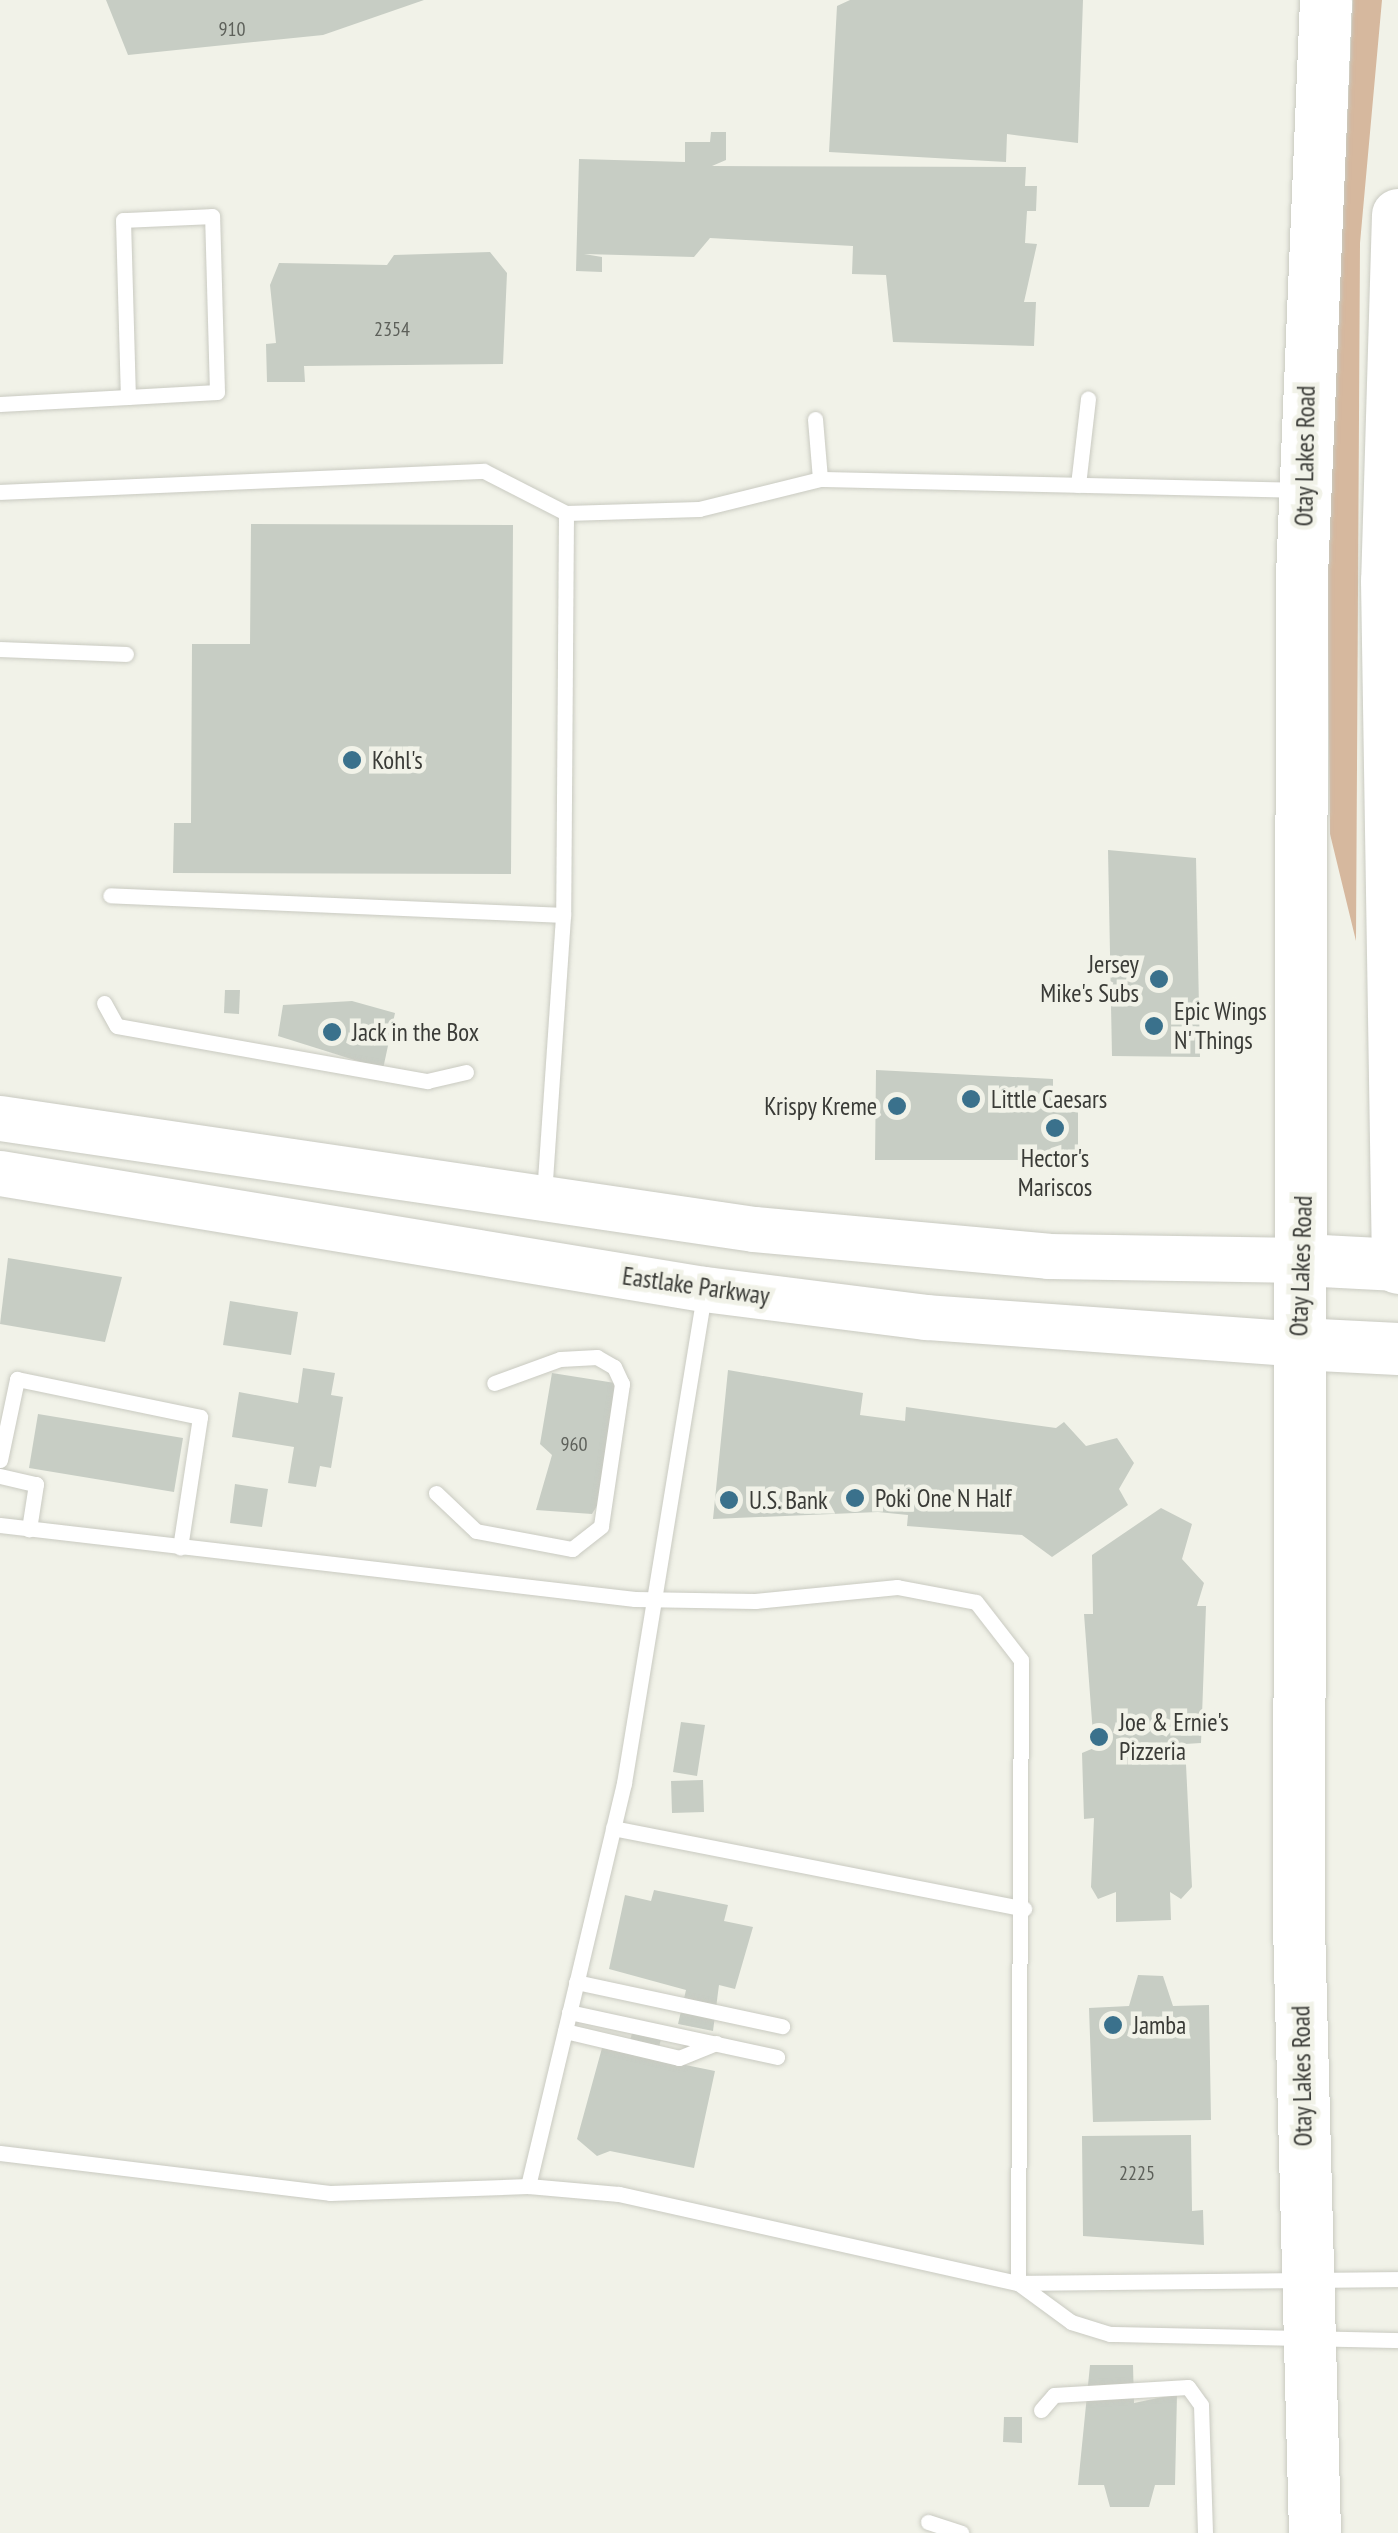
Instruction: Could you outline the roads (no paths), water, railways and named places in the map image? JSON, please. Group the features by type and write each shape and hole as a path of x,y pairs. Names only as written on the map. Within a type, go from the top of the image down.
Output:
{"main road":[{"name":"Otay Lakes Road","path":"1315,2533 1307,2281 1299,1344 1304,1260 1304,490 1326,0"},
{"path":"0,1118 544,1195 754,1229 1048,1256 1304,1260 1398,1266 1387,581 1398,215"},
{"name":"Eastlake Parkway","path":"0,1173 704,1289 926,1318 1398,1349"}],"lane":[{"path":"0,404 128,398 218,392 212,216 123,220 128,398"},
{"path":"1078,485 1088,399"},
{"path":"815,419 820,479"},
{"path":"0,492 484,470 566,513 699,509 820,479 1304,490"},
{"path":"544,1195 563,915 566,513"},
{"path":"0,649 126,654"},
{"path":"110,895 563,915"},
{"path":"104,1003 117,1026 426,1081 466,1072"},
{"path":"528,2186 613,1828 656,1600 704,1289"},
{"path":"436,1493 476,1531 572,1549 601,1526 622,1384 614,1367 597,1357 560,1359 494,1383"},
{"path":"0,1460 17,1379 200,1417 180,1547"},
{"path":"0,1476 36,1484 28,1529"},
{"path":"0,1525 656,1600 897,1587 976,1602 1021,1660 1024,1909 1018,2283"},
{"path":"613,1828 1024,1909"},
{"path":"576,1982 782,2026"},
{"path":"570,2012 778,2057"},
{"path":"565,2031 679,2058 716,2043"},
{"path":"0,2153 330,2193 528,2186 835,2237 1018,2283 1398,2279"},
{"path":"1018,2283 1072,2322 1110,2334 1398,2340"},
{"path":"1041,2410 1054,2395 1188,2387 1200,2405 1205,2533"},
{"path":"928,2522 961,2533"}],"place":[{"name":"Kohl's","path":"352,760"},
{"name":"Jersey Mike's Subs","path":"1159,979"},
{"name":"Epic Wings N' Things","path":"1154,1026"},
{"name":"Jack in the Box","path":"332,1032"},
{"name":"Little Caesars","path":"971,1099"},
{"name":"Krispy Kreme","path":"897,1106"},
{"name":"Hector's Mariscos","path":"1055,1128"},
{"name":"Poki One N Half","path":"855,1498"},
{"name":"U.S. Bank","path":"729,1500"},
{"name":"Joe & Ernie's Pizzeria","path":"1099,1737"},
{"name":"Jamba","path":"1113,2025"}]}
